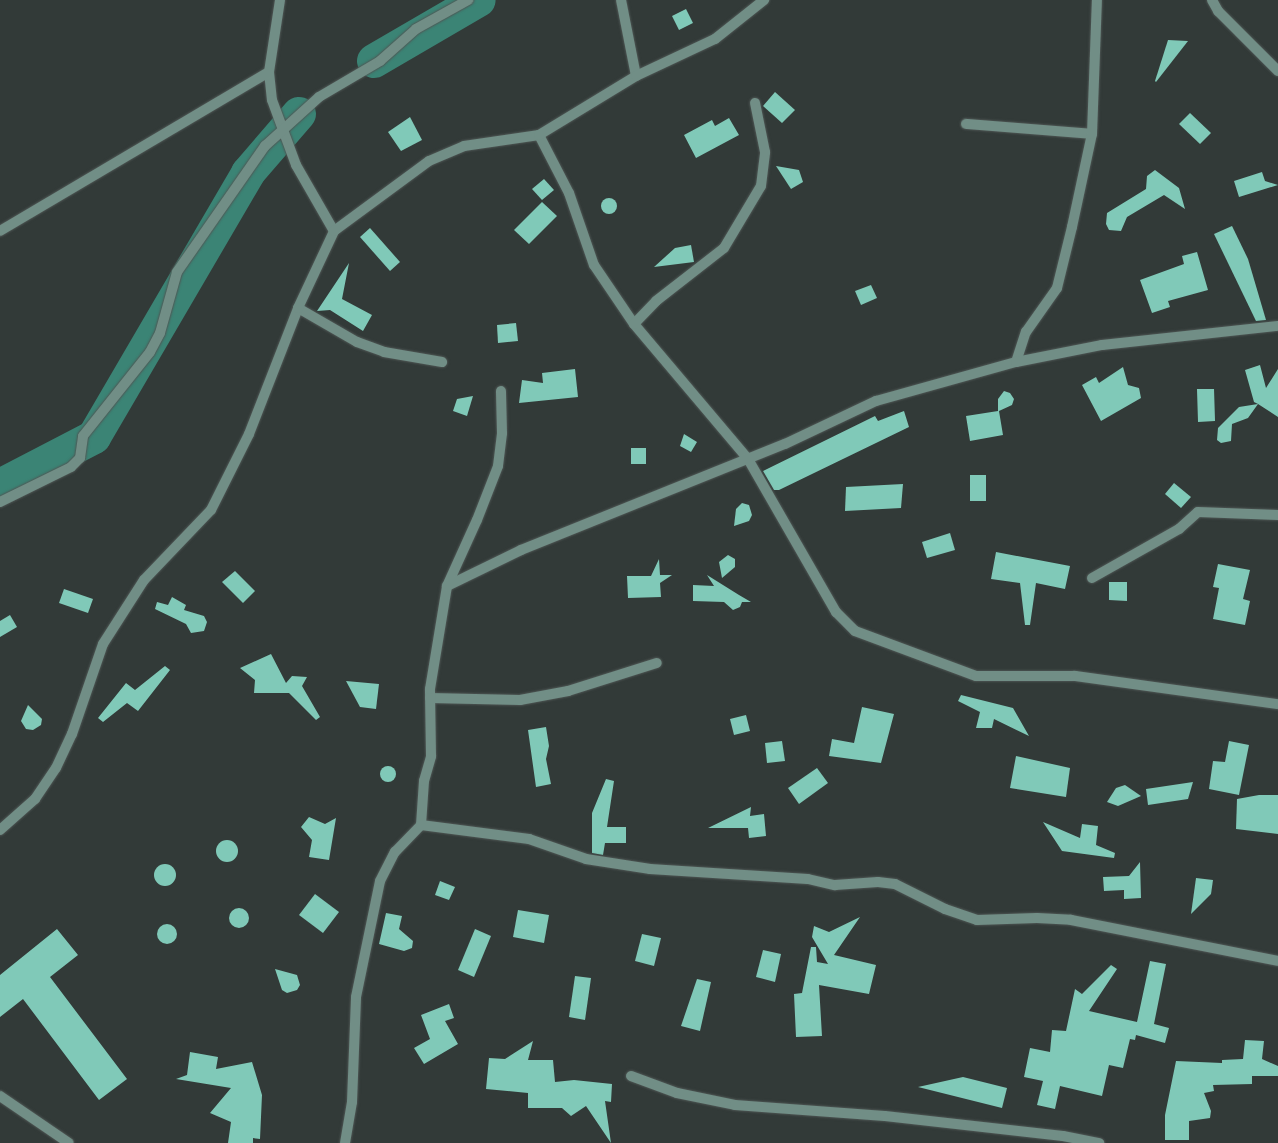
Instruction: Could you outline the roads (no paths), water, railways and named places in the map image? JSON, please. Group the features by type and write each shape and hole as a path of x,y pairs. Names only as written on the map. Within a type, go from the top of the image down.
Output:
{"street":[{"path":"280,0 269,72 272,100 285,128 296,165 334,231"},
{"path":"0,502 71,467 80,458 83,436 150,352 160,333 177,272 265,146 319,98 380,61 416,29 468,0"},
{"path":"621,0 636,76"},
{"path":"0,830 35,799 56,768 72,734 108,636 144,580 211,510 249,434 298,308 334,231 445,153 464,146 540,135 636,76 715,39 764,0"},
{"path":"1016,362 1026,332 1056,288 1092,134 1097,0"},
{"path":"1212,0 1218,11 1278,71"},
{"path":"0,231 269,72"},
{"path":"634,324 656,301 724,248 761,186 765,152 755,103"},
{"path":"966,124 1092,134"},
{"path":"540,135 569,193 594,265 634,324 748,459 836,612 855,631 976,676 1075,676 1278,704"},
{"path":"298,308 357,342 384,352 442,362"},
{"path":"447,586 521,550 748,459 876,401 1016,362 1102,345 1278,326"},
{"path":"345,1143 352,1102 356,997 380,881 395,852 422,825 424,781 430,756 430,698 447,586 498,466 501,391"},
{"path":"1092,578 1179,529 1198,512 1278,515"},
{"path":"430,698 520,700 568,691 656,663"},
{"path":"422,825 529,839 586,859 650,868 808,879 835,885 895,884 945,909 977,920 1036,918 1071,920 1278,960"},
{"path":"630,1076 676,1093 735,1105 895,1117 1063,1136 1099,1143"},
{"path":"0,1096 69,1143"}],"waterway":[{"path":"374,61 479,0"},
{"path":"0,486 94,437 248,173 299,114"}]}
